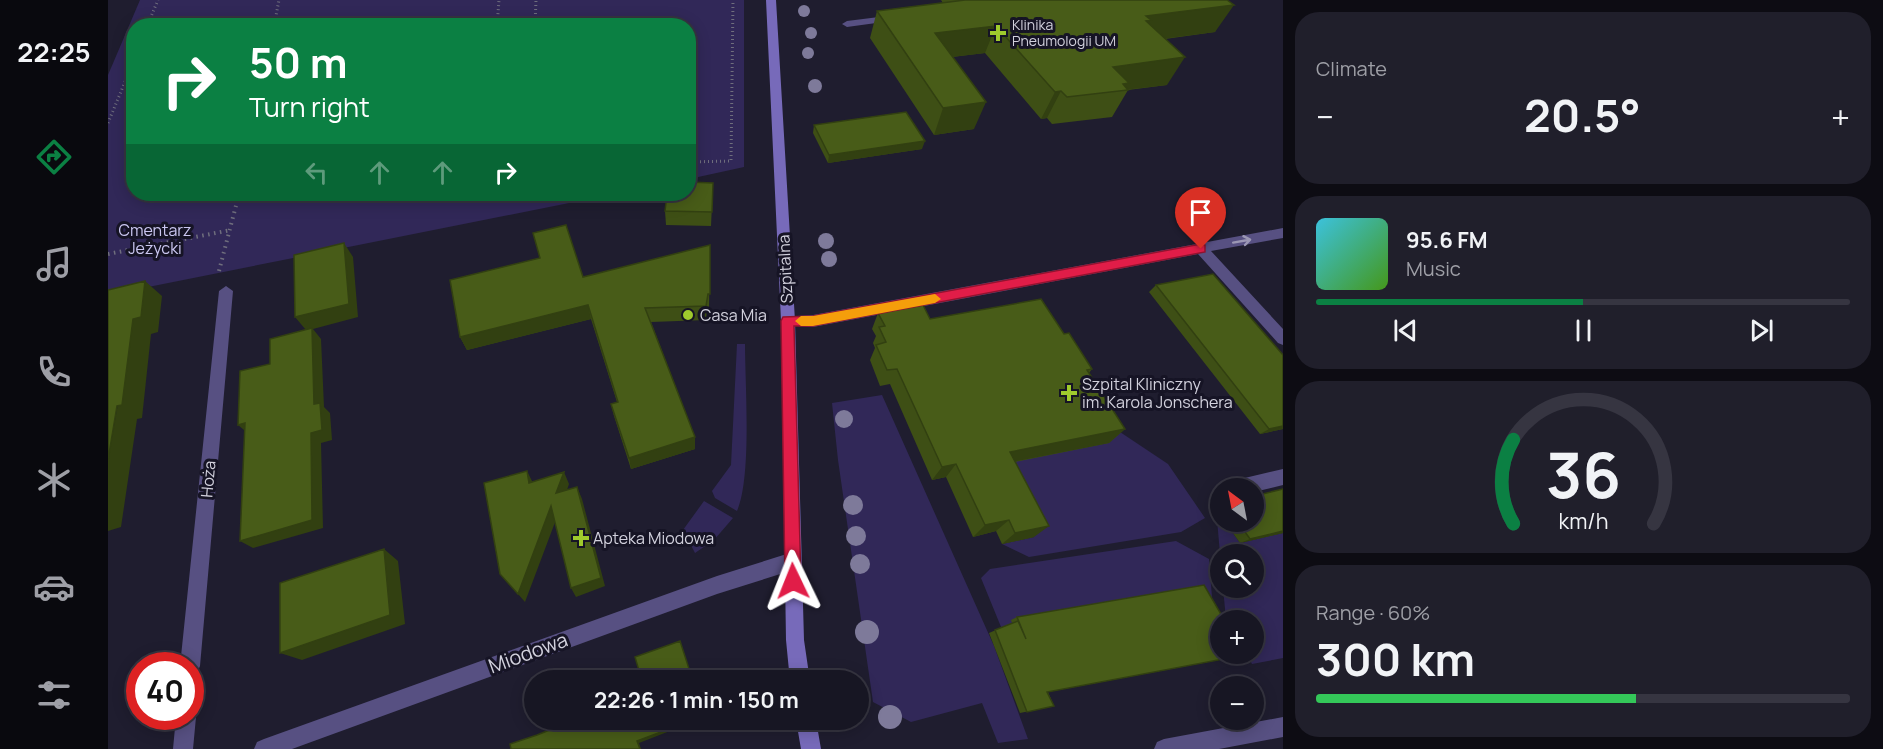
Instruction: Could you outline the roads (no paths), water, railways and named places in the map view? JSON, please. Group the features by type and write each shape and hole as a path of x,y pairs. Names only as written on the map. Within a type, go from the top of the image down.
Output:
{"street":[{"name":"Szpitalna","path":"771,0 788,321 795,640 799,670"},
{"path":"847,24 905,16"},
{"path":"788,321 813,321 1283,233"},
{"path":"1201,249 1283,339"},
{"name":"Hoża","path":"191,652 226,291"},
{"path":"1264,481 1283,477"},
{"name":"Miodowa","path":"264,749 717,585 793,561"},
{"path":"183,749 185,730"},
{"path":"808,730 812,749"},
{"path":"1175,748 1282,730"}],"place":[{"name":"Klinika Pneumologii UM","path":"998,33"},
{"name":"Casa Mia","path":"688,315"},
{"name":"Szpital Kliniczny im. Karola Jonschera","path":"1069,393"},
{"name":"Apteka Miodowa","path":"581,538"}],"park label":[{"name":"Cmentarz Jeżycki","path":"155,239"}]}
